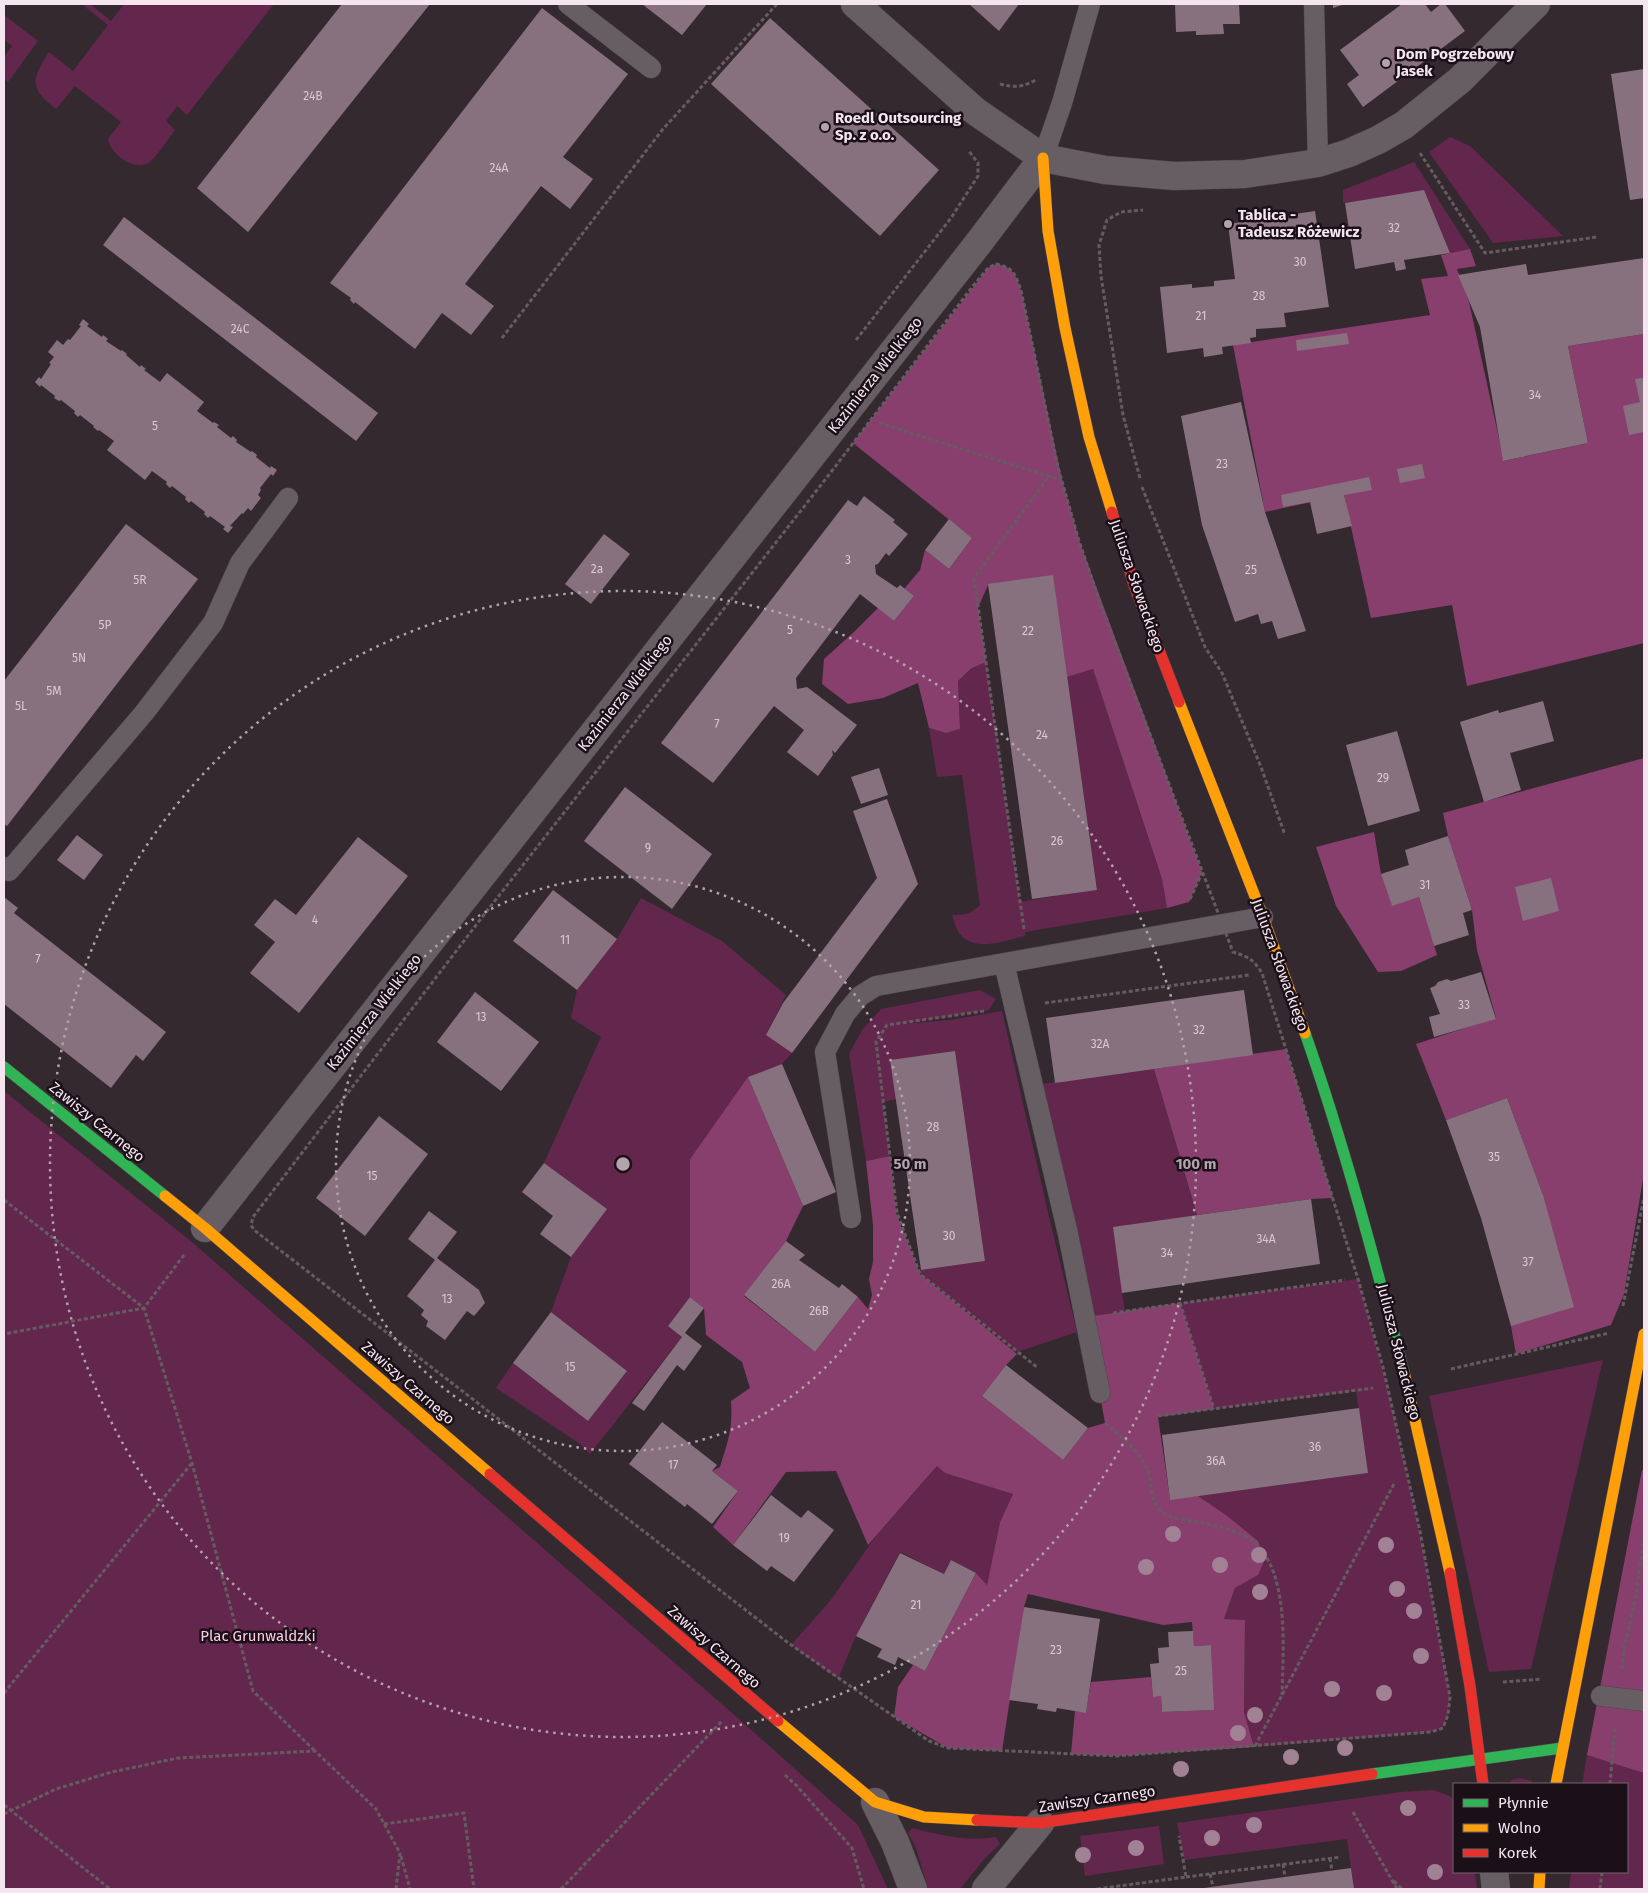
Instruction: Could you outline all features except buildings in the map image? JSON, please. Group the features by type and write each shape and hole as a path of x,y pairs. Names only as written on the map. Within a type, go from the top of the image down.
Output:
{"street":[{"path":"855,4 974,111 1043,158 1105,170 1174,176 1245,174 1318,163 1349,153 1378,140 1404,125 1460,80 1536,4"},
{"name":"Juliusza Słowackiego","path":"1043,158 1048,231 1065,328 1089,437 1134,585 1263,917 1327,1099 1367,1230 1414,1406 1449,1569 1470,1686 1483,1783"},
{"name":"Kazimierza Wielkiego","path":"205,1228 1043,158"},
{"name":"Zawiszy Czarnego","path":"4,1067 205,1228 745,1694 875,1802 924,1817 1040,1823 1480,1758 1562,1748"},
{"path":"1556,1783 1644,1334"},
{"path":"875,1802 895,1842 913,1889"},
{"path":"986,1889 1040,1823"},
{"path":"1494,1873 1496,1889"},
{"path":"1539,1889 1540,1873"}],"lane":[{"path":"568,4 651,68"},
{"path":"1043,158 1065,94 1090,4"},
{"path":"1314,4 1318,163"},
{"path":"4,867 9,871 144,713 213,623 240,563 288,498"},
{"path":"851,1218 824,1052 845,1014 860,996 876,986 1263,917"},
{"path":"1004,963 1062,1206 1100,1392"},
{"path":"1610,1696 1644,1701"}],"path":[{"path":"502,338 663,129 777,4"},
{"path":"1416,149 1485,253 1597,237"},
{"path":"1146,209 1121,212 1107,220 1099,245 1101,276 1123,415 1142,485 1205,647 1222,674 1286,835"},
{"path":"996,264 1010,268 1015,274 1021,290 1062,480 1079,541 1103,611 1222,925 1233,952 1254,961 1262,973 1358,1278 1387,1386 1420,1530 1450,1697 1448,1715 1443,1728 1431,1732 1117,1756 948,1748 928,1741 787,1642 254,1230 251,1224 253,1217 489,908 870,420 972,286 988,268 996,264"},
{"path":"870,420 1062,480"},
{"path":"1028,959 974,578 1049,476"},
{"path":"1038,1368 920,1274 897,1213 876,1042 887,1025 1262,973"},
{"path":"4,1200 144,1308 192,1463 253,1691 376,1809 400,1854 410,1889"},
{"path":"4,1334 144,1308 205,1228"},
{"path":"1086,1317 1358,1278"},
{"path":"1180,1303 1214,1409"},
{"path":"1452,1369 1618,1331"},
{"path":"1158,1416 1387,1386"},
{"path":"1106,1423 1124,1439 1148,1471 1158,1508 1169,1516 1222,1527 1239,1534 1253,1541 1263,1552 1273,1569 1279,1587 1282,1695"},
{"path":"4,1693 192,1463"},
{"path":"1400,1473 1404,1464"},
{"path":"1254,1747 1396,1481"},
{"path":"1610,1783 1610,1696 1636,1601 1644,1539"},
{"path":"1499,1682 1542,1679"},
{"path":"561,1889 727,1716"},
{"path":"4,1814 56,1789 112,1772 178,1758 315,1751"},
{"path":"4,1806 110,1889"},
{"path":"1351,1808 1397,1889"},
{"path":"384,1824 464,1813 474,1889"},
{"path":"1179,1832 1186,1877"},
{"path":"396,1889 400,1854"},
{"path":"1097,1889 1128,1887 1186,1877 1341,1857"},
{"path":"1330,1858 1332,1870"},
{"path":"1283,1864 1285,1877"},
{"path":"1600,1889 1602,1873"},
{"path":"1210,1874 1212,1887"},
{"path":"1390,1877 1402,1889"}],"green space":[{"path":"90,4 111,21 124,4 274,4 187,115 177,106 166,121 175,130 150,162 144,165 137,165 131,164 118,156 110,145 108,139 121,122 75,86 56,109 47,102 37,89 36,77 49,52 73,71 108,25 84,6"},
{"path":"4,15 38,41 8,82 4,78 4,57 12,46 4,40"},
{"path":"1450,137 1470,146 1563,236 1493,243 1429,152"},
{"path":"1414,162 1470,249 1450,253 1424,191 1343,203 1343,190"},
{"path":"986,662 1020,902 1097,889 1067,677 1093,669 1162,879 1167,908 1025,932 1025,936 991,944 974,943 966,940 960,934 952,915 968,913 980,905 962,775 937,777 929,728 946,733 960,729 958,681 974,667"},
{"path":"641,898 722,941 786,995 766,1035 792,1053 782,1064 748,1078 690,1159 690,1297 668,1326 682,1337 590,1454 580,1444 496,1388 513,1363 588,1421 627,1371 551,1312 571,1257 606,1209 544,1163 601,1037 571,1018 577,990 617,939"},
{"path":"980,990 996,999 989,1010 901,1024 950,1020 1002,1011 1077,1332 1017,1352 920,1274 921,1270 985,1261 955,1052 896,1099 883,1102 890,1156 866,1161 849,1054 862,1030 881,1009"},
{"path":"1154,1069 1197,1215 1122,1293 1125,1311 1086,1317 1034,1085"},
{"name":"Plac Grunwaldzki","path":"4,1091 193,1243 858,1825 888,1889 4,1889"},
{"path":"1358,1279 1387,1386 1419,1529 1450,1697 1448,1715 1443,1728 1431,1732 1254,1747 1244,1712 1245,1620 1224,1619 1235,1588 1258,1575 1226,1515 1198,1496 1368,1473 1356,1391 1214,1409 1180,1303"},
{"path":"1603,1360 1531,1669 1489,1672 1429,1396"},
{"path":"939,1464 946,1473 1013,1494 1000,1522 987,1585 976,1573 951,1560 944,1574 900,1552 856,1636 838,1679 791,1645 830,1601 876,1536"},
{"path":"1644,1520 1644,1889 1569,1889 1571,1873 1628,1873 1628,1783 1582,1783 1587,1755"},
{"path":"1520,1778 1532,1781 1532,1783 1510,1783 1512,1780"},
{"path":"1433,1790 1450,1796 1453,1800 1453,1873 1475,1873 1477,1889 1354,1889 1347,1839 1184,1860 1177,1823 1401,1792"},
{"path":"1159,1826 1164,1864 1085,1876 1080,1836"},
{"path":"912,1828 964,1838 996,1837 1000,1844 985,1858 960,1889 928,1889 916,1848 908,1833"}],"shaded area":[{"path":"1470,249 1476,266 1457,269 1469,302 1504,461 1588,443 1568,346 1644,334 1644,643 1467,686 1452,605 1371,618 1344,495 1265,512 1233,345 1430,315 1421,279 1448,276 1441,255"},
{"path":"996,264 1013,272 1021,290 1062,480 1080,543 1202,872 1189,902 1167,908 1162,879 1093,669 1067,677 1052,576 988,585 978,608 986,662 972,668 958,681 960,729 946,733 929,728 918,683 883,698 848,704 822,684 824,659 878,608 894,621 914,596 904,589 920,570 925,550 949,569 972,538 853,443 988,268"},
{"path":"1644,758 1644,1173 1624,1294 1611,1325 1516,1354 1511,1326 1543,1195 1507,1098 1446,1120 1416,1044 1496,1018 1477,950 1472,910 1448,836 1443,813"},
{"path":"1374,832 1381,874 1392,905 1419,897 1437,955 1401,971 1378,972 1336,906 1316,847"},
{"path":"1286,1049 1333,1198 1311,1199 1197,1215 1154,1069"},
{"path":"748,1077 803,1206 786,1241 744,1296 815,1352 858,1297 868,1309 872,1295 869,1279 873,1262 873,1225 866,1161 890,1156 896,1213 920,1274 1017,1354 982,1396 1063,1460 1088,1428 1105,1423 1086,1317 1180,1303 1214,1409 1158,1417 1170,1499 1198,1496 1226,1515 1258,1541 1265,1559 1258,1575 1235,1588 1224,1619 1245,1620 1244,1712 1254,1747 1117,1756 1071,1754 1075,1711 1086,1712 1091,1682 1151,1677 1153,1696 1161,1696 1162,1712 1213,1710 1211,1645 1194,1646 1192,1622 1163,1625 1028,1594 1024,1607 1002,1751 948,1748 894,1717 898,1687 913,1665 925,1671 976,1573 987,1585 1000,1522 1013,1494 945,1473 937,1466 868,1545 836,1471 786,1472 733,1545 713,1527 738,1491 712,1471 720,1467 728,1442 731,1427 731,1401 750,1388 742,1362 706,1335 704,1308 690,1297 690,1159"},
{"path":"1642,1470 1644,1470 1644,1773 1587,1755"}],"traffic: fast":[{"path":"1305,1033 1346,1159 1404,1372"},
{"path":"4,1067 165,1196"},
{"path":"1372,1774 1562,1748"}],"traffic: slow":[{"path":"1043,158 1048,231 1065,328 1089,437 1112,512"},
{"path":"1179,702 1263,917 1305,1033"},
{"path":"165,1196 205,1228 490,1474"},
{"path":"1556,1783 1644,1334"},
{"path":"1404,1372 1450,1573"},
{"path":"778,1721 875,1802 924,1817 977,1820"},
{"path":"1539,1889 1540,1873"}],"traffic: jam":[{"path":"1112,512 1134,585 1179,702"},
{"path":"490,1474 778,1721"},
{"path":"1450,1573 1470,1686 1483,1783"},
{"path":"977,1820 1040,1823 1372,1774"}],"place":[{"name":"Dom Pogrzebowy Jasek","path":"1386,63"},
{"name":"Roedl Outsourcing Sp. z o.o.","path":"825,127"},
{"name":"Tablica - Tadeusz Różewicz","path":"1228,224"}]}
